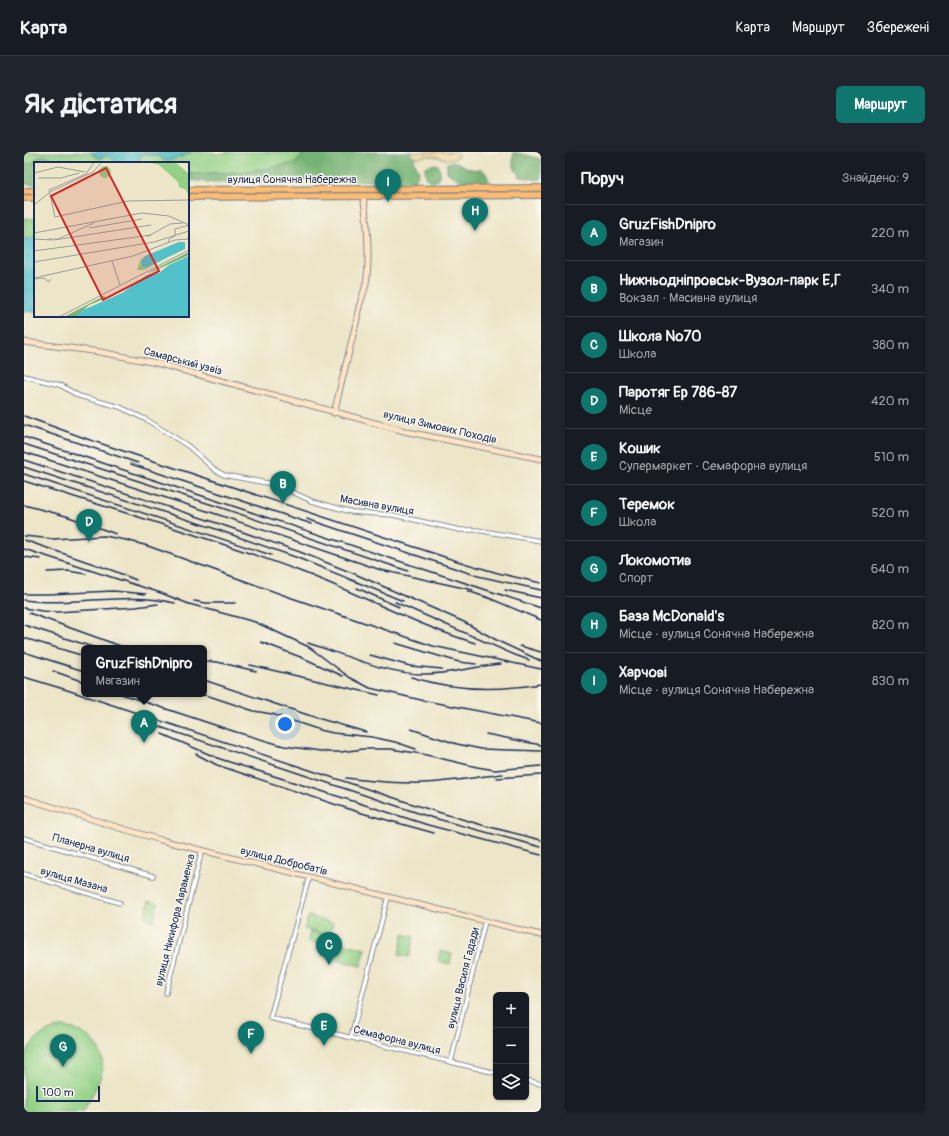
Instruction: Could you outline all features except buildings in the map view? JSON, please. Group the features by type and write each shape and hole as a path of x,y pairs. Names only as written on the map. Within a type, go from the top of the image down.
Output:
{"main road":[{"name":"вулиця Сонячна Набережна","path":"189,190 541,188"},
{"name":"вулиця Сонячна Набережна","path":"189,197 541,195"}],"street":[{"path":"334,413 357,319 358,308 366,287 368,276 368,230 363,196"},
{"name":"Самарський узвіз","path":"24,342 100,352 156,363 334,413"},
{"name":"Масивна вулиця","path":"24,376 60,385 79,396 120,407 147,420 188,446 215,470 224,475 267,483 272,482 312,501 352,512 393,515 460,530 477,530 541,541"},
{"name":"вулиця Зимових Походів","path":"334,413 430,437 541,459"},
{"name":"вулиця Добробатів","path":"24,798 120,828 202,850 541,935"},
{"name":"Планерна вулиця","path":"24,838 153,876"},
{"name":"вулиця Никифора Авраменка","path":"166,993 202,850"},
{"name":"вулиця Мазана","path":"24,874 120,902"},
{"name":"Семафорна вулиця","path":"309,877 270,1018 493,1072"},
{"path":"351,1037 388,897"},
{"name":"вулиця Василя Гадади","path":"451,1062 486,922"},
{"path":"529,1081 541,1084"}],"green space":[{"path":"24,152 92,152 93,155 100,158 107,155 118,162 54,162 36,159 32,164 24,164"},
{"path":"192,152 211,152 218,154 230,152 302,152 302,157 295,163 243,172 189,174 189,162 139,162 139,157 144,154 159,156 165,161 181,157"},
{"path":"302,152 412,152 414,155 414,161 419,171 415,181 394,182 329,180 208,182 189,180 189,174 243,172 295,163 302,157"},
{"path":"514,152 541,159 541,180 520,177 514,165"},
{"path":"43,156 58,162 34,162 34,185 24,184 24,164 32,164 36,159"},
{"path":"456,162 470,169 485,172 489,180 488,182 467,182 458,179 447,172 447,163"},
{"path":"435,164 438,165 440,170 439,177 434,183 429,181 426,175 425,167"},
{"path":"24,218 34,219 34,238 24,239"},
{"path":"149,901 158,903 154,921 145,918"},
{"path":"308,916 333,923 329,935 304,929"},
{"path":"310,931 325,935 322,945 308,941"},
{"path":"403,934 414,937 409,957 399,955"},
{"path":"330,940 366,949 361,966 326,957"},
{"path":"440,951 452,954 450,964 438,961"},
{"path":"62,1027 80,1032 87,1036 98,1048 102,1065 98,1084 83,1112 24,1112 24,1059 30,1047 38,1037 55,1028"}],"sand":[{"path":"409,152 457,152 458,157 455,159 434,156 416,158"}],"water":[{"path":"92,152 192,152 181,157 165,161 159,156 144,154 139,157 139,162 118,162 107,155 100,158 93,155"},
{"path":"34,238 34,313 29,311 24,313 24,239"}],"railway":[{"path":"24,416 90,440 457,561 498,573 541,583"},
{"path":"24,425 138,463"},
{"path":"24,437 541,608"},
{"path":"24,444 216,506 408,571"},
{"path":"24,452 213,513 381,570 473,590"},
{"path":"24,460 211,521 300,552 355,574 464,622 500,642 541,661"},
{"path":"131,464 312,524"},
{"path":"24,467 210,527 298,558 403,601"},
{"path":"24,474 271,555"},
{"path":"24,481 261,557 339,587 429,627 475,643"},
{"path":"24,505 66,516 116,534"},
{"path":"307,519 478,576 541,590"},
{"path":"24,536 53,539 104,536 126,540 148,546 289,597 433,646 541,669"},
{"path":"24,540 136,580"},
{"path":"24,549 161,593 189,604 255,622 309,647 349,677 370,688 421,700 541,723"},
{"path":"24,557 41,559"},
{"path":"47,572 68,571 86,574"},
{"path":"357,588 399,607"},
{"path":"505,590 541,598"},
{"path":"24,594 113,591 146,594"},
{"path":"468,591 488,598"},
{"path":"484,596 541,620"},
{"path":"24,600 62,602 138,598 175,603"},
{"path":"194,601 206,603 235,603"},
{"path":"395,602 529,660"},
{"path":"24,608 57,612 136,607 158,604"},
{"path":"29,613 118,645"},
{"path":"24,625 87,645"},
{"path":"24,638 81,655"},
{"path":"261,642 303,658 343,676"},
{"path":"308,643 365,663 409,673 433,674 501,664"},
{"path":"395,643 459,662 476,664"},
{"path":"520,646 541,652"},
{"path":"24,652 81,670"},
{"path":"370,655 410,666 442,669"},
{"path":"207,661 217,662 256,671"},
{"path":"250,665 379,695"},
{"path":"53,671 81,681"},
{"path":"24,677 81,695"},
{"path":"411,677 443,685 492,689 541,684"},
{"path":"207,681 317,718 366,732"},
{"path":"207,696 254,711 272,714 320,730 333,733 372,737 395,742 416,749"},
{"path":"88,697 431,810 541,840"},
{"path":"130,697 236,732 284,746 328,752 363,749 391,749 422,754 495,770 541,766"},
{"path":"133,718 430,817 541,847"},
{"path":"411,729 457,744 481,749 541,751"},
{"path":"162,734 220,759 428,825 541,855"},
{"path":"486,734 541,745"},
{"path":"196,754 217,765 358,812 434,833"},
{"path":"346,778 394,783 423,783 453,781 503,774"},
{"path":"497,778 541,775"}],"place":[{"name":"Харчові","path":"388,202"},
{"name":"База McDonald's","path":"475,231"},
{"name":"Нижньодніпровськ-Вузол-парк Е,Г","path":"283,504"},
{"name":"Паротяг Ер 786-87","path":"89,542"},
{"name":"GruzFishDnipro","path":"144,743"},
{"name":"Школа №70","path":"329,965"},
{"name":"Кошик","path":"324,1046"},
{"name":"Теремок","path":"251,1054"},
{"name":"Локомотив","path":"63,1067"}]}
